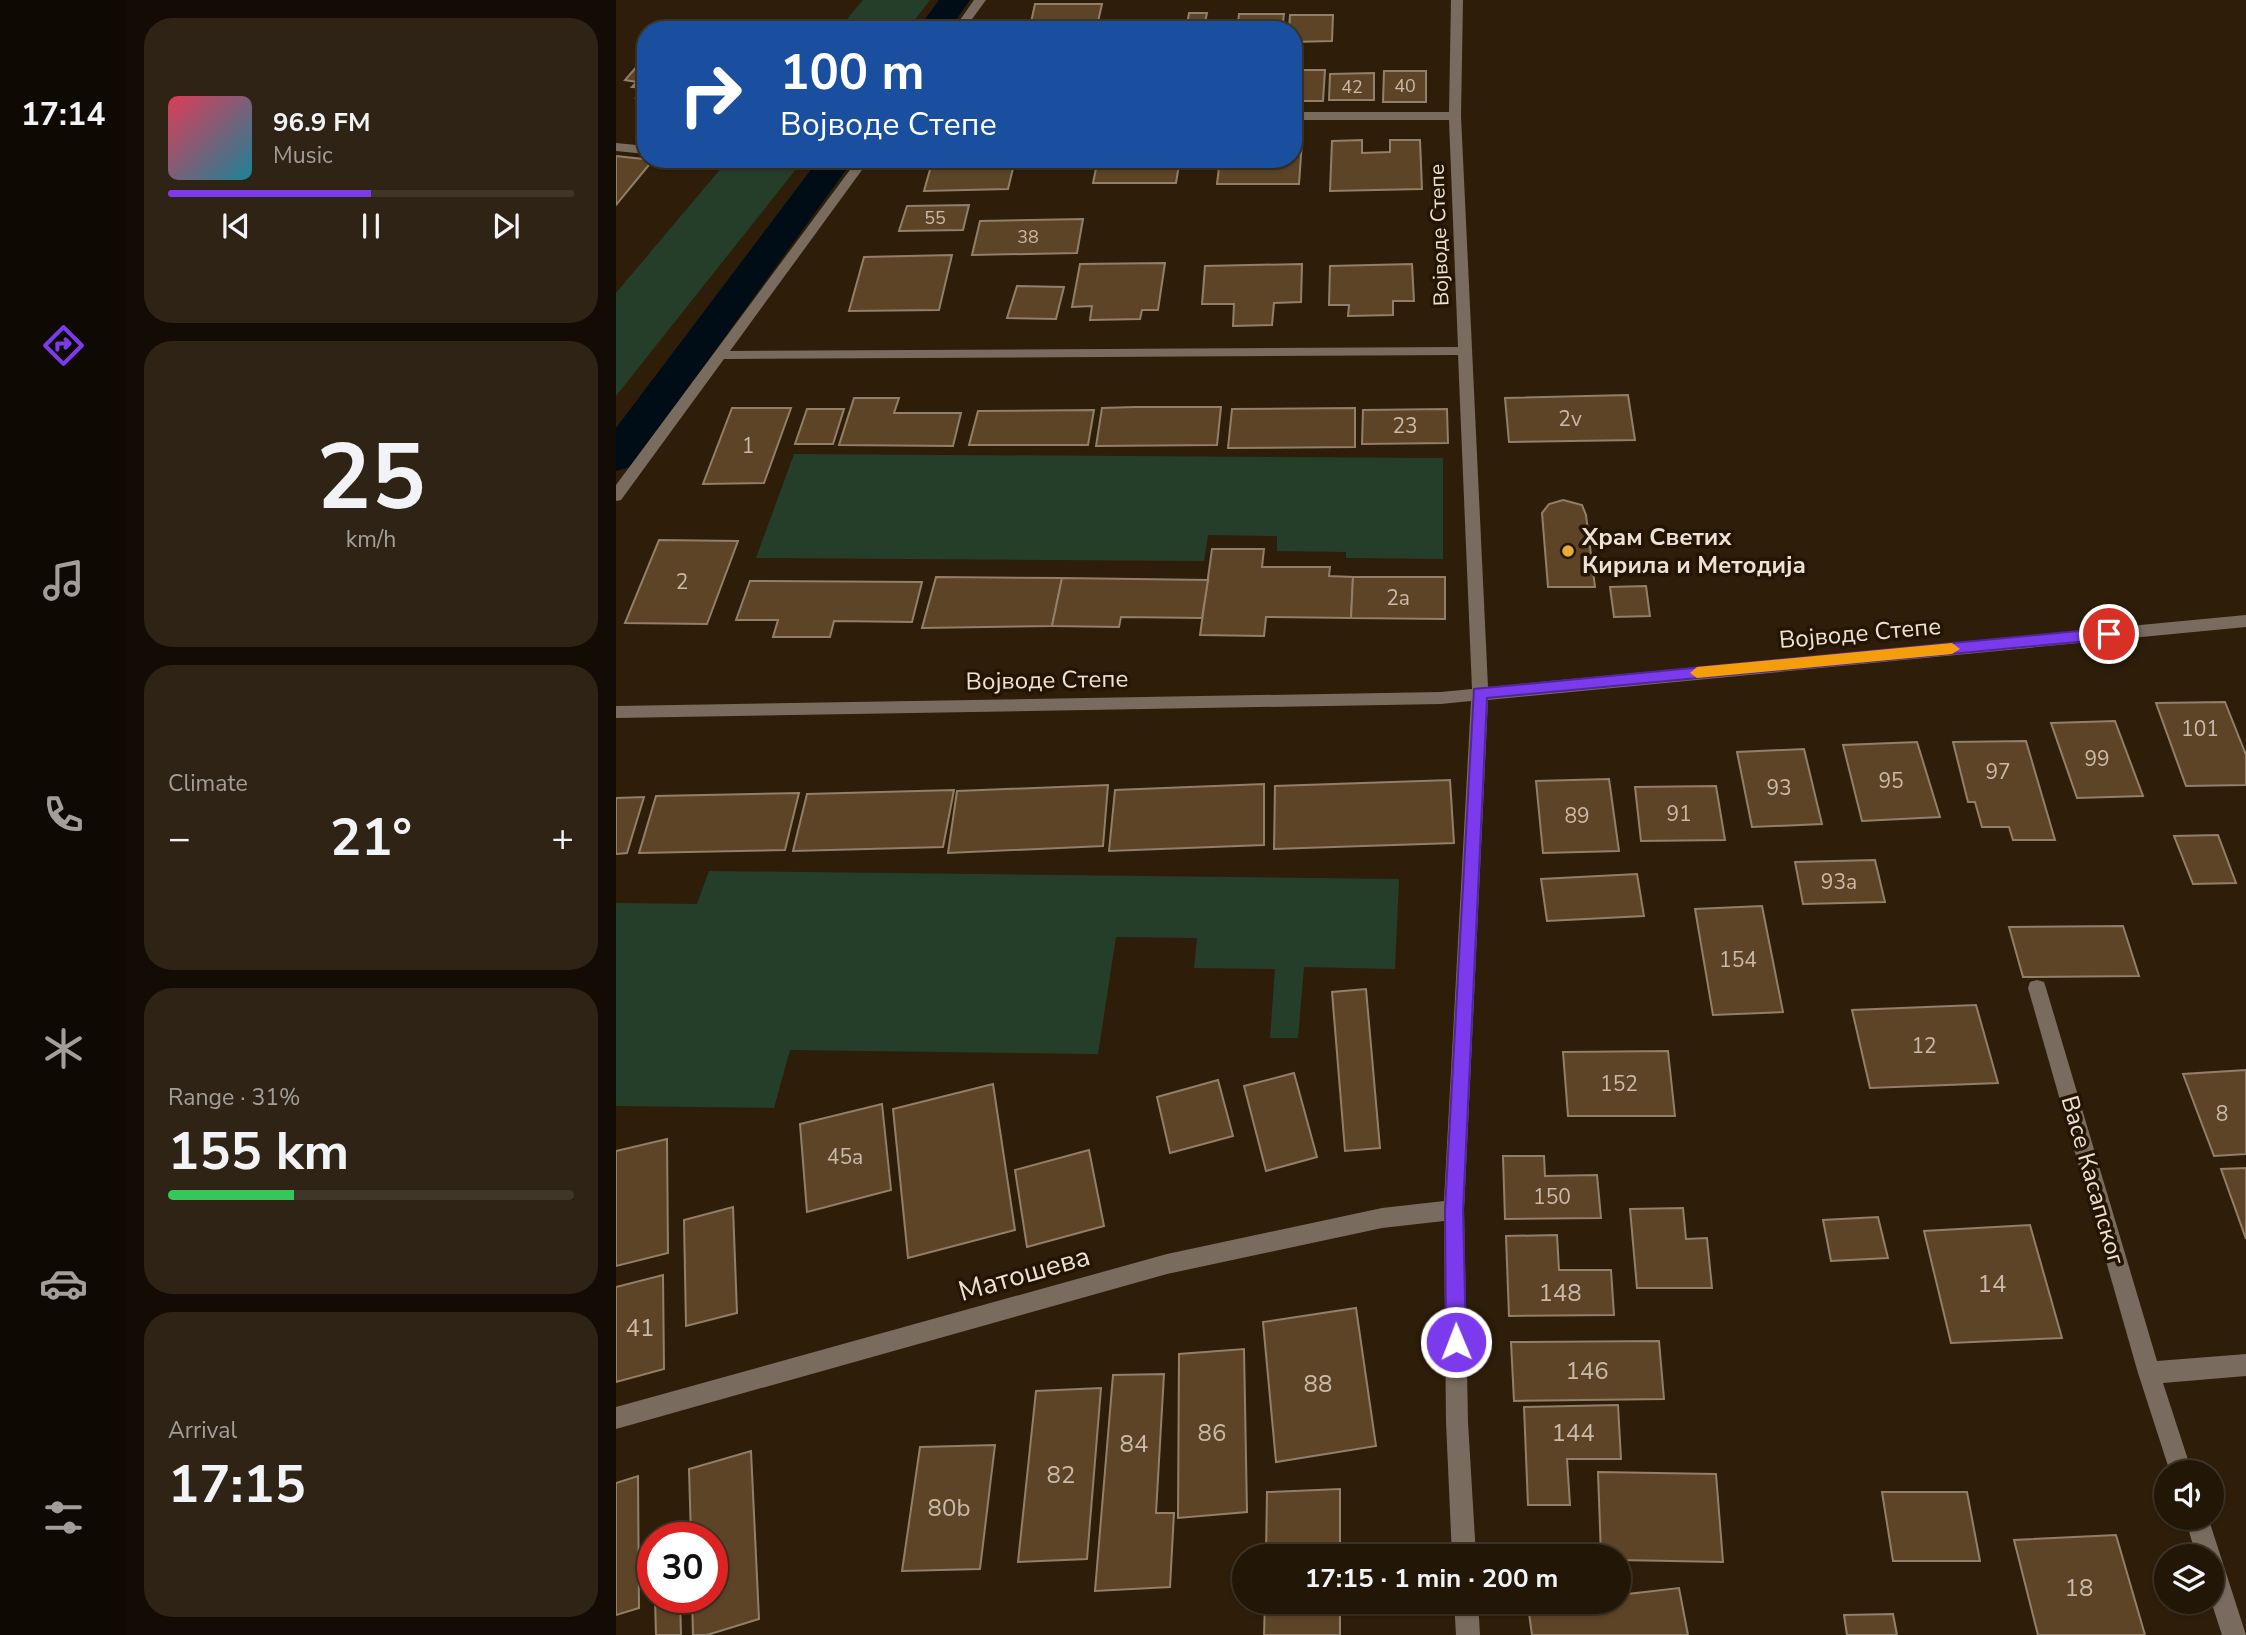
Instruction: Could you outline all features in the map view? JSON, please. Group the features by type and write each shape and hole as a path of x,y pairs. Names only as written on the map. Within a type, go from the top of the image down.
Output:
{"street":[{"path":"965,21 980,0"},
{"name":"Војводе Степе","path":"1457,0 1455,116 1480,693"},
{"path":"1302,116 1455,116"},
{"path":"616,147 637,149"},
{"path":"616,496 857,168"},
{"path":"719,355 1464,351"},
{"name":"Војводе Степе","path":"616,712 1441,698 2246,621"},
{"path":"1463,1544 1457,1422 1454,1210 1480,693"},
{"name":"Васе Касапског","path":"2036,988 2177,1460"},
{"name":"Матошева","path":"616,1418 1167,1264 1382,1218 1454,1210"},
{"path":"2149,1373 2246,1366"},
{"path":"2224,1604 2234,1635"},
{"path":"1467,1614 1468,1635"}],"green space":[{"path":"863,0 930,0 914,21 846,21"},
{"path":"721,168 797,168 616,396 616,293"},
{"path":"794,454 1443,458 1443,559 1346,558 1346,552 1277,551 1277,536 1208,535 1204,561 756,558"},
{"path":"709,871 1399,879 1395,969 1304,967 1298,1038 1270,1038 1275,969 1194,968 1197,938 1116,937 1098,1054 790,1050 774,1108 616,1106 616,903 697,904"}],"building":[{"path":"1035,4 1102,4 1098,21 1031,21"},
{"path":"1189,13 1207,13 1205,21 1188,21"},
{"path":"1239,14 1284,14 1283,21 1238,21"},
{"path":"1290,15 1333,15 1332,41 1302,42 1302,21 1290,21"},
{"path":"637,66 637,82 625,80"},
{"path":"1302,70 1325,70 1323,101 1302,101"},
{"path":"1384,71 1426,71 1426,102 1383,102"},
{"path":"1374,73 1374,100 1329,100 1330,74"},
{"path":"1362,140 1362,153 1390,152 1390,140 1420,140 1422,189 1330,191 1332,141"},
{"path":"616,156 637,158 637,168 646,168 616,205"},
{"path":"930,168 1013,168 1008,189 924,191"},
{"path":"1096,168 1178,168 1176,183 1093,183"},
{"path":"1219,168 1300,168 1299,184 1217,184"},
{"path":"969,205 963,230 899,231 907,206"},
{"path":"1083,219 1077,253 972,255 980,221"},
{"path":"952,255 939,310 849,311 864,257"},
{"path":"1165,263 1158,310 1142,310 1140,319 1090,320 1092,306 1072,307 1080,264"},
{"path":"1302,264 1301,302 1274,303 1272,325 1233,326 1234,304 1202,304 1205,266"},
{"path":"1412,264 1414,301 1393,301 1393,315 1348,316 1349,305 1329,305 1330,266"},
{"path":"1017,286 1064,287 1056,319 1007,318"},
{"path":"1628,395 1635,440 1509,442 1505,398"},
{"path":"854,398 899,398 894,413 961,413 953,446 839,445"},
{"path":"1221,407 1217,445 1096,446 1102,408"},
{"path":"732,408 791,408 764,483 703,484"},
{"path":"1355,408 1355,447 1228,448 1232,409"},
{"path":"807,409 844,409 833,444 795,444"},
{"path":"1447,409 1448,443 1362,444 1363,410"},
{"path":"1094,410 1088,445 969,445 978,411"},
{"name":"Храм Светих Кирила и Методија","path":"1563,500 1582,505 1586,515 1595,587 1548,587 1542,513 1549,504"},
{"path":"659,540 738,541 707,624 625,623"},
{"path":"1212,549 1264,549 1262,567 1330,567 1329,576 1353,577 1351,618 1266,617 1264,636 1200,635"},
{"path":"936,577 1062,578 1052,626 922,628"},
{"path":"1353,577 1445,577 1445,619 1351,618"},
{"path":"1062,578 1208,580 1202,618 1121,617 1119,627 1052,626"},
{"path":"750,581 922,582 912,622 834,621 830,637 773,637 778,620 736,620"},
{"path":"1646,586 1650,616 1614,617 1610,587"},
{"path":"2225,702 2246,755 2246,785 2186,786 2156,703"},
{"path":"2115,721 2143,796 2077,798 2051,723"},
{"path":"2026,741 2055,840 2013,840 2009,827 1982,827 1975,802 1968,802 1953,742"},
{"path":"1917,742 1940,817 1862,821 1843,745"},
{"path":"1804,749 1822,824 1752,827 1737,752"},
{"path":"1609,779 1619,851 1543,853 1536,781"},
{"path":"1450,780 1454,843 1274,849 1275,786"},
{"path":"1264,784 1264,845 1109,851 1115,790"},
{"path":"1108,785 1103,846 948,853 957,791"},
{"path":"1716,786 1725,840 1641,841 1635,787"},
{"path":"954,790 943,847 793,851 807,794"},
{"path":"799,793 785,850 639,853 656,796"},
{"path":"644,797 627,853 616,854 616,798"},
{"path":"2218,835 2236,883 2193,884 2174,836"},
{"path":"1875,860 1885,902 1803,904 1795,862"},
{"path":"1637,874 1644,916 1547,921 1541,879"},
{"path":"1762,906 1783,1012 1713,1015 1695,909"},
{"path":"2123,926 2139,976 2023,977 2009,927"},
{"path":"1366,989 1380,1148 1345,1151 1332,992"},
{"path":"1976,1005 1998,1083 1870,1088 1852,1010"},
{"path":"1668,1051 1675,1116 1568,1116 1563,1052"},
{"path":"2246,1070 2246,1154 2214,1156 2183,1074"},
{"path":"1294,1073 1317,1157 1266,1171 1244,1086"},
{"path":"1218,1080 1233,1136 1170,1153 1157,1097"},
{"path":"993,1084 1015,1230 908,1258 893,1109"},
{"path":"882,1104 891,1190 807,1212 800,1124"},
{"path":"667,1139 668,1253 616,1266 616,1151"},
{"path":"1089,1150 1104,1226 1027,1247 1015,1170"},
{"path":"1503,1156 1544,1156 1545,1176 1597,1175 1601,1218 1505,1219"},
{"path":"2246,1168 2246,1239 2221,1169"},
{"path":"733,1207 737,1313 686,1326 684,1220"},
{"path":"1683,1208 1686,1239 1707,1238 1712,1288 1637,1288 1630,1209"},
{"path":"1878,1217 1888,1258 1831,1261 1823,1220"},
{"path":"2030,1225 2062,1338 1951,1343 1924,1231"},
{"path":"1557,1235 1559,1270 1611,1270 1614,1315 1509,1316 1506,1236"},
{"path":"663,1275 664,1369 616,1382 616,1287"},
{"path":"1356,1308 1376,1446 1276,1462 1263,1322"},
{"path":"1659,1341 1664,1399 1514,1401 1511,1342"},
{"path":"1244,1349 1247,1512 1178,1518 1179,1354"},
{"path":"1164,1374 1156,1513 1174,1513 1170,1587 1095,1591 1113,1375"},
{"path":"1101,1388 1087,1559 1018,1562 1036,1391"},
{"path":"1618,1405 1621,1459 1567,1459 1570,1505 1528,1505 1524,1407"},
{"path":"995,1445 980,1569 902,1571 920,1447"},
{"path":"751,1451 759,1619 707,1635 693,1635 692,1613 728,1613 728,1522 691,1522 689,1469"},
{"path":"1598,1472 1716,1474 1723,1562 1631,1560 1631,1544 1601,1544"},
{"path":"638,1476 637,1609 616,1615 616,1483"},
{"path":"1340,1489 1340,1544 1266,1544 1267,1492"},
{"path":"1882,1492 1967,1492 1980,1561 1893,1561"},
{"path":"2116,1535 2145,1635 2038,1635 2014,1540"},
{"path":"1679,1588 1688,1635 1532,1635 1529,1614 1631,1614 1631,1594"},
{"path":"655,1613 680,1613 681,1635 656,1635"},
{"path":"1265,1614 1340,1614 1340,1635 1264,1635"},
{"path":"1893,1614 1897,1635 1847,1635 1844,1615"}],"waterway":[{"path":"940,21 955,0"},
{"path":"616,457 830,168"}],"slow traffic":[{"path":"1697,673 1952,649"}],"place":[{"name":"Храм Светих Кирила и Методија","path":"1568,551"}],"route":[{"path":"1456,1342 1454,1210 1480,693 2109,634"}]}
